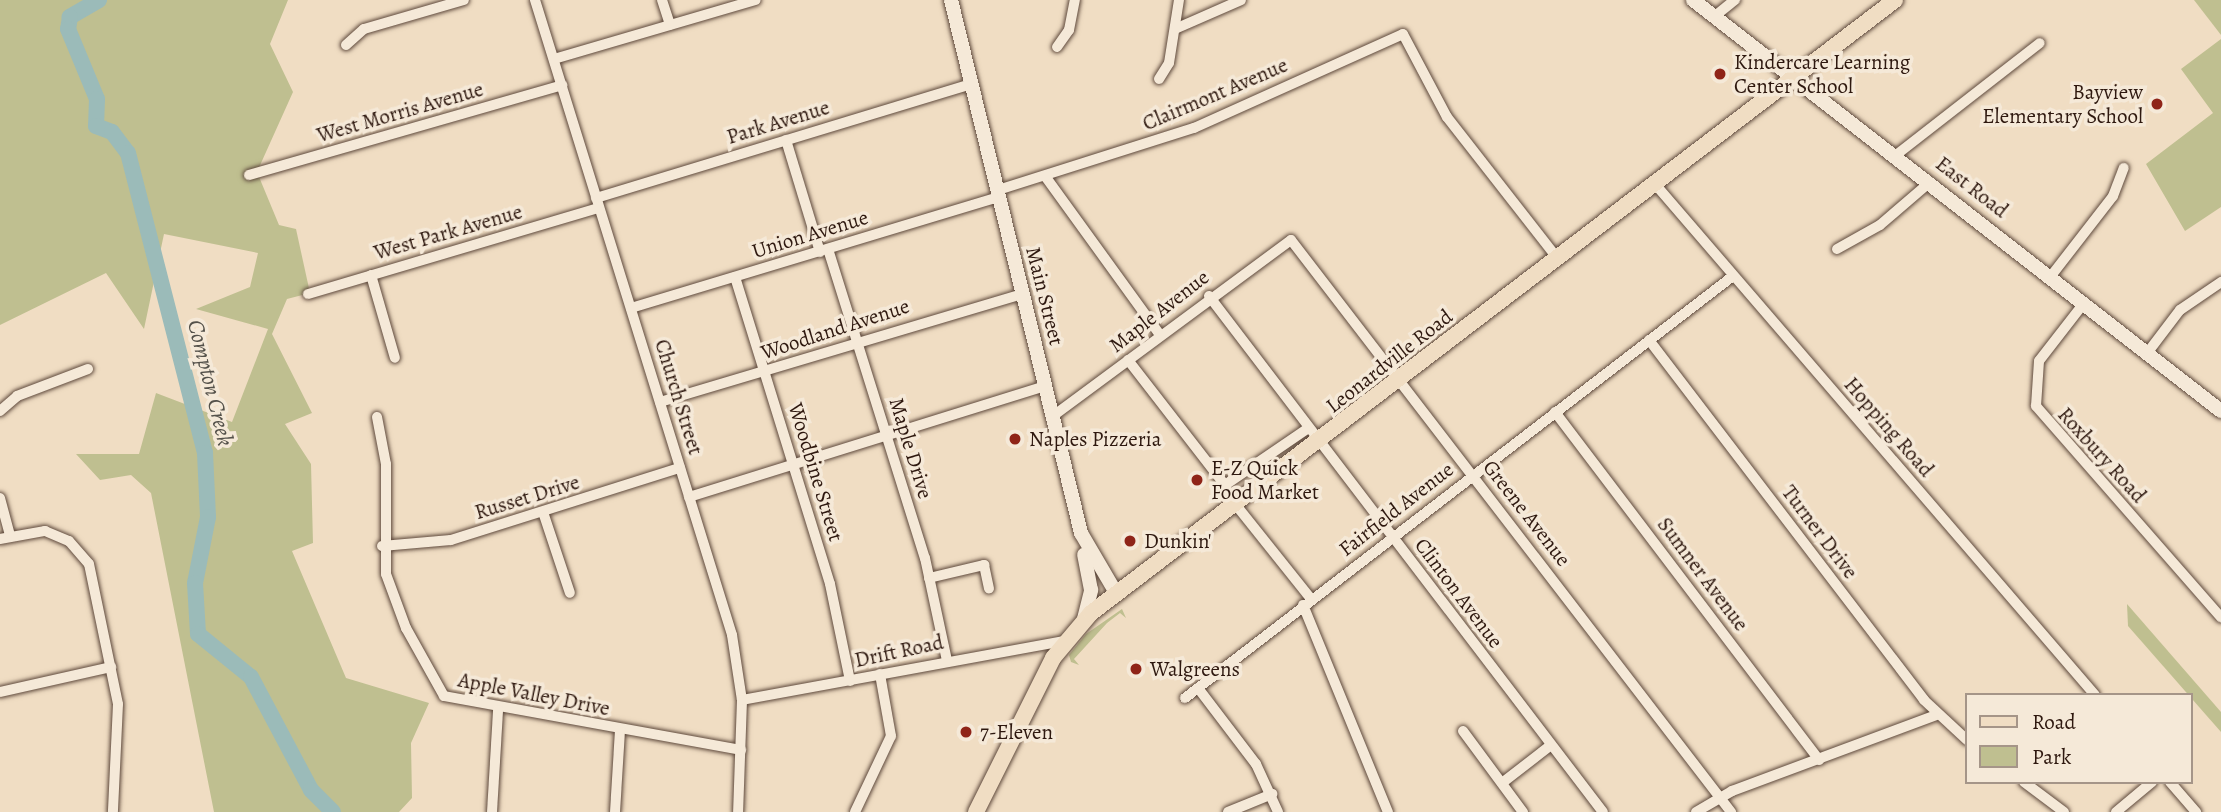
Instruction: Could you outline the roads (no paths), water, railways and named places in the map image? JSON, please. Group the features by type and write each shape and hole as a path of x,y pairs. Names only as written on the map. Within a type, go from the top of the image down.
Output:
{"main road":[{"name":"Leonardville Road","path":"976,812 1064,641 1084,619 1895,0"}],"street":[{"path":"345,45 364,29 464,0"},
{"name":"Church Street","path":"535,0 732,635 742,700 738,812"},
{"path":"662,0 670,25"},
{"path":"554,60 756,0"},
{"name":"Main Street","path":"951,0 1080,533 1116,593"},
{"path":"1057,47 1069,30 1075,0"},
{"path":"1159,79 1175,29 1179,0"},
{"path":"1175,29 1241,0"},
{"name":"East Road","path":"1693,0 1896,155 2221,411"},
{"path":"1715,16 1735,0"},
{"name":"Clairmont Avenue","path":"998,194 1045,176 1184,132 1403,34 1447,117 1557,258"},
{"path":"1896,155 2040,43"},
{"name":"Park Avenue","path":"598,203 971,84"},
{"name":"West Morris Avenue","path":"249,175 562,85"},
{"name":"Maple Drive","path":"786,141 858,342 929,578 947,661"},
{"path":"2051,276 2113,196 2124,168"},
{"path":"1045,176 1160,335"},
{"path":"1837,249 1880,225 1930,182"},
{"name":"Hopping Road","path":"1655,184 2093,693"},
{"name":"Union Avenue","path":"631,307 824,250 998,194"},
{"name":"West Park Avenue","path":"308,294 598,203"},
{"name":"Maple Avenue","path":"1053,416 1209,296 1291,240"},
{"name":"Greene Avenue","path":"1291,240 1731,812"},
{"path":"370,275 395,358"},
{"name":"Fairfield Avenue","path":"1185,698 1391,536 1732,276"},
{"name":"Woodbine Street","path":"735,277 795,465 850,681"},
{"path":"2148,352 2180,310 2221,282"},
{"name":"Woodland Avenue","path":"660,402 1023,294"},
{"name":"Clinton Avenue","path":"1209,296 1307,429 1319,441 1602,812"},
{"name":"Roxbury Road","path":"2084,303 2039,361 2036,406 2221,617"},
{"name":"Turner Drive","path":"1650,340 1936,715 1966,739"},
{"path":"1128,360 1224,485 1307,429"},
{"path":"0,411 16,396 88,369"},
{"path":"689,497 1045,386"},
{"name":"Sumner Avenue","path":"1555,412 1819,760"},
{"name":"Apple Valley Drive","path":"377,418 386,464 382,546 393,600 436,688 448,699 498,710 741,750"},
{"name":"Russet Drive","path":"382,546 451,540 680,468"},
{"path":"0,498 5,537 45,531 84,555 111,667 119,720 113,812"},
{"path":"1236,505 1307,602 1388,812"},
{"path":"543,512 569,593"},
{"path":"1080,533 1091,590 1084,619"},
{"path":"929,578 984,565 989,588"},
{"name":"Drift Road","path":"742,700 1064,641"},
{"path":"0,692 111,667"},
{"path":"855,812 891,736 880,674"},
{"path":"1198,688 1272,794 1279,812"},
{"path":"492,812 498,710"},
{"path":"1696,812 1720,797 1936,715"},
{"path":"615,812 620,731"},
{"path":"1463,731 1524,812"},
{"path":"1502,783 1551,745"},
{"path":"2027,784 2064,812"},
{"path":"2116,812 2150,784"},
{"path":"2172,784 2196,812"},
{"path":"1228,812 1272,794"}],"waterway":[{"name":"Compton Creek","path":"99,0 70,17 68,29 97,99 96,126 112,132 128,153 205,453 208,517 195,583 198,634 251,677 311,790 333,812"}],"place":[{"name":"Kindercare Learning Center School","path":"1720,74"},
{"name":"Bayview Elementary School","path":"2157,104"},
{"name":"Naples Pizzeria","path":"1015,439"},
{"name":"E-Z Quick Food Market","path":"1197,480"},
{"name":"Dunkin'","path":"1130,541"},
{"name":"Walgreens","path":"1136,669"},
{"name":"7-Eleven","path":"966,732"}]}
